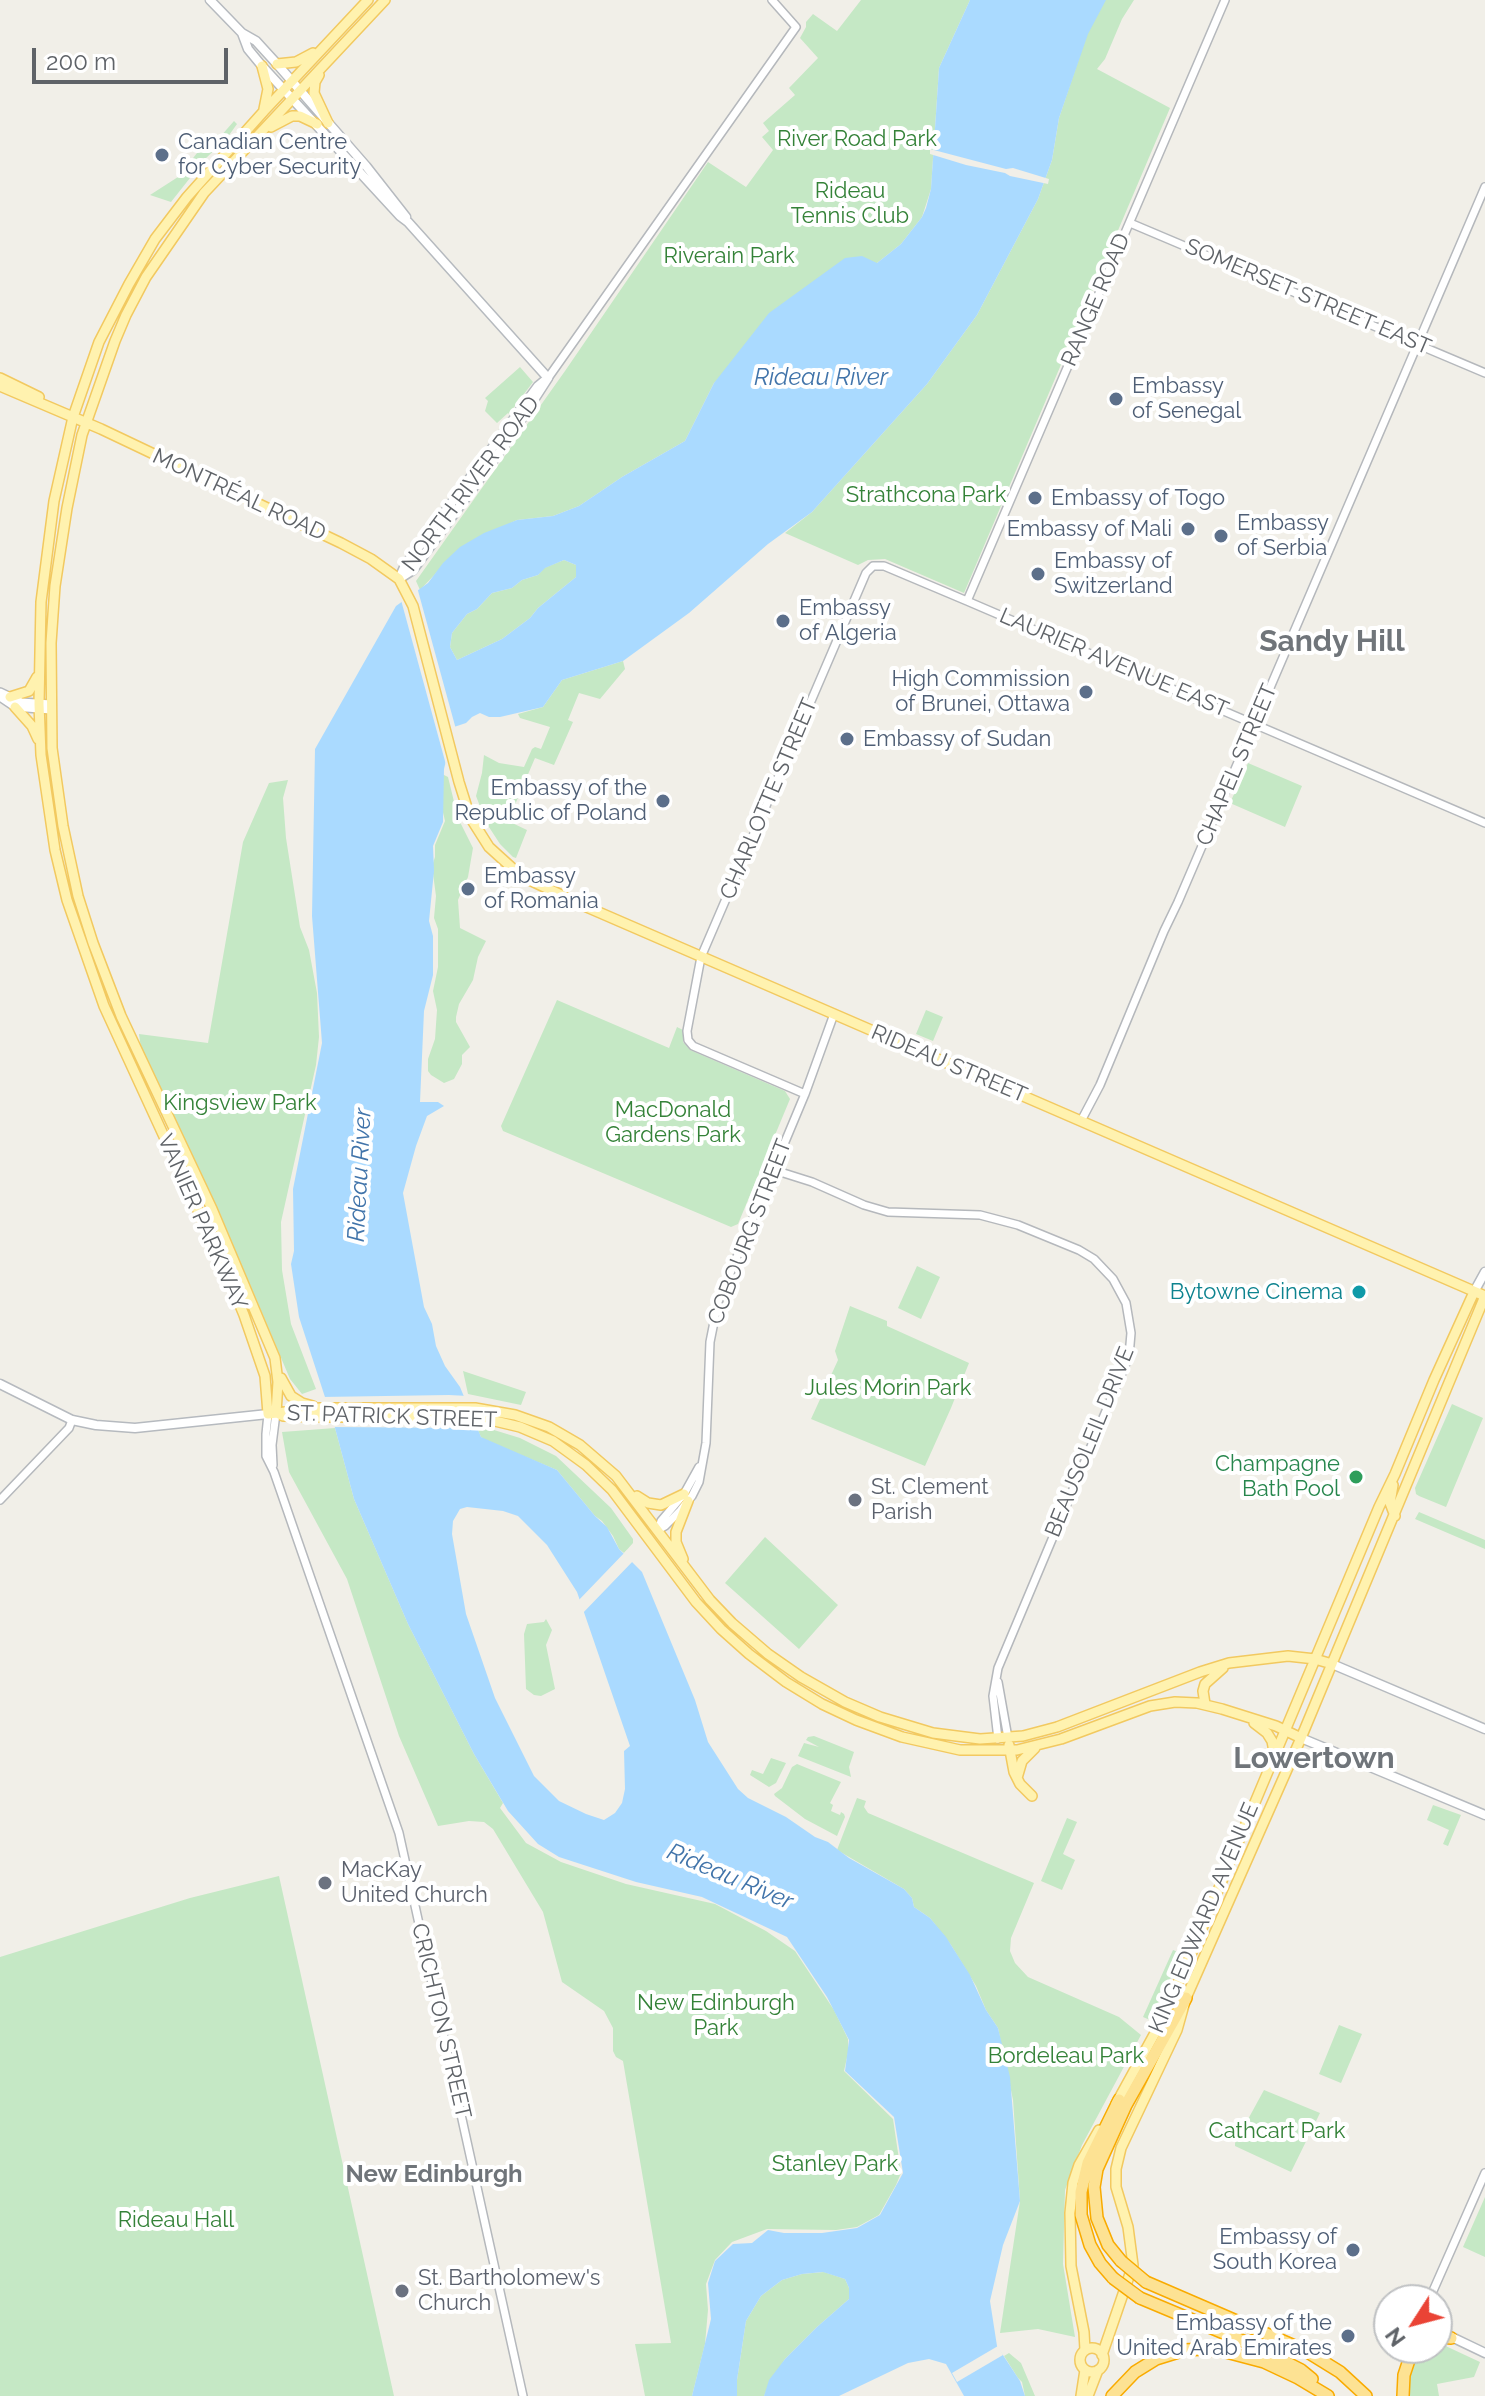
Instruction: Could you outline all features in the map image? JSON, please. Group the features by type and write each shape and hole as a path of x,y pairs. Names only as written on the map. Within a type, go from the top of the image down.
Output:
{"highway":[{"path":"1186,1998 1126,2105 1097,2169 1094,2187 1097,2218 1108,2245 1146,2282 1306,2351 1340,2372 1366,2396"},
{"path":"1119,2100 1082,2182 1083,2225 1100,2263 1113,2278 1140,2298 1275,2356 1301,2370 1330,2396"},
{"path":"1112,2396 1147,2364 1165,2355 1204,2349 1226,2352 1275,2367 1330,2396"},
{"path":"1403,2396 1408,2364"}],"main road":[{"path":"210,0 242,33 256,41 277,64 288,85"},
{"name":"VANIER PARKWAY","path":"272,1413 265,1376 244,1315 114,1030 76,930 55,850 44,779 39,707 41,602 55,494 73,417 99,342 150,247 187,197 368,0"},
{"path":"252,140 385,0"},
{"path":"242,33 248,49 262,66 288,85 328,123 382,185 408,222"},
{"path":"277,64 296,62 323,47"},
{"path":"328,59 316,79 314,89 328,123"},
{"path":"262,66 268,89 264,111"},
{"path":"296,94 317,124 548,378"},
{"path":"252,140 288,117 300,116 317,124"},
{"name":"VANIER PARKWAY","path":"252,140 204,193 146,277 120,328 86,423 57,564 51,643 51,707 52,748 63,826 78,896 121,1016 212,1209 275,1358 278,1382 272,1413"},
{"name":"MONTRÉAL ROAD","path":"0,378 52,403 58,410"},
{"name":"NORTH RIVER ROAD","path":"399,579 405,565 538,386 548,378"},
{"name":"MONTRÉAL ROAD","path":"0,386 58,410 348,546 399,579 408,595 459,782"},
{"path":"39,674 29,691 6,698 32,726 41,745"},
{"name":"RIDEAU STREET","path":"459,782 470,817 489,847 512,869 542,887 1485,1296"},
{"name":"KING EDWARD AVENUE","path":"1085,2350 1069,2244 1073,2183 1090,2145 1119,2100 1155,2033 1193,1950 1379,1507 1485,1272"},
{"name":"KING EDWARD AVENUE","path":"1102,2355 1133,2265 1128,2227 1116,2187 1118,2159 1177,2030 1186,1998 1301,1738 1485,1296"},
{"path":"275,1358 282,1381 291,1396 322,1413"},
{"path":"0,1384 72,1420 96,1425 135,1428 272,1413"},
{"name":"ST. PATRICK STREET","path":"272,1413 476,1412 523,1417 566,1436 595,1457 628,1490 691,1576 726,1617 756,1645 830,1694 862,1710 917,1729 956,1737 1003,1738 1034,1734 1229,1663 1273,1656 1297,1656 1332,1664"},
{"name":"ST. PATRICK STREET","path":"476,1412 538,1434 586,1465 625,1505 689,1593 721,1629 760,1663 797,1689 842,1714 902,1737 950,1748 1005,1751 1038,1746 1150,1706 1175,1702 1205,1704 1285,1730 1485,1815"},
{"path":"1395,1474 1390,1503 1395,1516"},
{"path":"628,1490 657,1505 686,1498"},
{"path":"686,1498 676,1535 678,1548 691,1576"},
{"path":"1205,1704 1205,1684 1229,1663"},
{"path":"1332,1664 1485,1729"},
{"path":"1248,1718 1267,1733 1275,1754"},
{"path":"1003,1738 1005,1751 1017,1778 1032,1796"},
{"path":"1017,1778 1022,1761 1038,1746"},
{"path":"1223,1877 1230,1879 1246,1866"},
{"path":"1453,2339 1485,2353"},
{"path":"1081,2396 1085,2370 1080,2361 1081,2355 1085,2350 1097,2349 1103,2362 1088,2396"},
{"path":"1085,2370 1098,2370"}],"street":[{"name":"NORTH RIVER ROAD","path":"548,378 796,27 772,0"},
{"name":"RANGE ROAD","path":"967,601 1225,0"},
{"name":"CHAPEL STREET","path":"1081,1121 1100,1085 1485,187"},
{"name":"SOMERSET STREET EAST","path":"1130,223 1485,373"},
{"name":"LAURIER AVENUE EAST","path":"873,566 884,566 1485,823"},
{"name":"CHARLOTTE STREET","path":"805,1094 693,1046 688,1040 687,1031 701,957 866,573 873,566"},
{"path":"6,698 51,707"},
{"name":"COBOURG STREET","path":"658,1530 661,1521 686,1498 703,1458 707,1432 710,1342 716,1310 805,1094 834,1014"},
{"name":"BEAUSOLEIL DRIVE","path":"774,1170 888,1212 980,1215 1018,1225 1089,1256 1106,1271 1123,1297 1131,1325 1129,1356 1015,1624 997,1676 1003,1738"},
{"name":"CRICHTON STREET","path":"272,1413 274,1472 399,1833 523,2396"},
{"path":"0,1500 69,1428 72,1420"},
{"path":"1436,2284 1485,2173"}],"green space":[{"name":"Riverain Park","path":"861,0 970,0 939,68 931,189 922,217 901,244 714,383 685,441 579,506 553,516 517,520 460,548 420,590 416,581 708,162 746,187 773,150 762,137 769,131 763,123 795,95 789,88 818,58 800,38 806,22 813,14 837,31"},
{"name":"Strathcona Park","path":"1102,0 1134,0 1097,69 1170,108 964,593 885,559 868,560 858,565 785,533 812,512 927,384 977,315 1038,199 1052,160 1059,118 1080,50"},
{"path":"234,121 237,124 227,138 205,159 171,202 150,195 178,177 201,148 210,140 212,142 217,134 220,137"},
{"path":"520,367 533,382 509,414 497,423 485,411 488,401 485,398"},
{"path":"564,560 576,565 576,577 502,639 457,660 450,647 452,633 467,614 477,609 492,593 512,588 522,580 538,575 544,568"},
{"path":"623,661 625,669 600,699 579,693 568,720 573,722 554,765 535,758 508,821 527,830 516,858 513,857 487,824 476,796 484,755 499,763 524,767 532,749 541,749 550,727 520,718 518,714 543,707 562,680"},
{"path":"1248,763 1302,786 1285,827 1230,803"},
{"path":"442,774 448,777 458,818 473,848 468,877 458,900 460,928 486,941 456,1017 470,1047 462,1055 462,1064 454,1079 444,1083 428,1071 437,1010 433,991 438,967 438,929 434,918 436,896 432,866 435,845 445,821"},
{"name":"Kingsview Park","path":"288,780 283,798 286,838 300,927 309,950 317,993 319,1037 316,1065 281,1222 282,1270 291,1324 316,1389 302,1394 290,1379 251,1287 203,1187 185,1140 141,1049 139,1034 208,1043 243,842 269,783"},
{"name":"MacDonald Gardens Park","path":"557,1000 669,1048 677,1027 683,1030 683,1042 690,1050 785,1091 790,1099 738,1224 731,1227 503,1131 501,1126"},
{"path":"926,1010 943,1017 933,1041 916,1034"},
{"path":"917,1266 940,1277 921,1319 898,1308"},
{"name":"Jules Morin Park","path":"850,1306 887,1321 887,1326 969,1363 925,1466 811,1419 838,1360 835,1351"},
{"path":"463,1371 526,1392 521,1405 468,1394"},
{"path":"1452,1404 1483,1418 1446,1507 1419,1496 1415,1488"},
{"name":"New Edinburgh Park","path":"335,1428 354,1499 408,1624 474,1754 503,1803 500,1808 526,1843 561,1862 626,1884 715,1904 766,1931 795,1951 834,2010 848,2039 844,2071 893,2119 901,2173 879,2215 857,2227 836,2230 767,2229 732,2242 715,2260 706,2284 708,2310 705,2344 692,2396 645,2396 635,2344 671,2343 623,2061 613,2051 613,2028 604,2011 562,1982 543,1912 493,1829 484,1822 469,1821 438,1826 399,1736 347,1579 289,1472 282,1432"},
{"path":"477,1428 520,1438 556,1456 611,1508 633,1543 624,1553 619,1549 602,1521 557,1470 487,1441"},
{"path":"1419,1512 1485,1540 1485,1549 1415,1519"},
{"path":"765,1537 838,1605 799,1649 725,1583"},
{"path":"546,1619 552,1630 546,1645 555,1689 541,1696 526,1689 524,1634 527,1624"},
{"path":"814,1736 854,1752 849,1767 851,1777 798,1756 804,1743 819,1747 806,1740"},
{"path":"771,1758 786,1763 776,1783 769,1787 750,1775 752,1770 763,1774"},
{"path":"797,1764 841,1782 830,1803 833,1805 831,1811 840,1815 841,1812 845,1817 837,1836 805,1819 775,1796 792,1767"},
{"name":"Bordeleau Park","path":"857,1798 866,1801 864,1807 868,1813 1034,1883 1011,1938 1010,1951 1015,1963 1028,1977 1119,2017 1141,2035 1082,2145 1065,2190 1063,2264 1075,2337 1038,2329 1000,2333 1020,2201 1013,2100 998,2028 951,1945 930,1918 914,1907 912,1898 904,1889 837,1850"},
{"path":"1433,1805 1461,1815 1448,1846 1443,1844 1449,1830 1427,1820"},
{"path":"1067,1818 1077,1822 1063,1854 1075,1860 1062,1890 1041,1881"},
{"name":"Rideau Hall","path":"279,1876 394,2396 0,2396 0,1957 190,1898"},
{"path":"1173,1950 1181,1953 1181,1957 1150,2020 1143,2017"},
{"path":"1339,2025 1362,2034 1341,2083 1319,2074"},
{"name":"Cathcart Park","path":"1264,2090 1320,2113 1291,2172 1235,2146"},
{"path":"1485,2197 1485,2257 1463,2247"},
{"path":"824,2272 845,2279 849,2299 785,2359 764,2396 737,2396 746,2321 761,2296 782,2280"},
{"path":"1453,2349 1480,2362 1474,2377 1437,2384 1439,2396 1406,2396 1411,2364 1453,2364"},
{"path":"1009,2353 1021,2363 1035,2396 1025,2396 1022,2382 1004,2356"}],"water":[{"name":"Rideau River","path":"970,0 1106,0 1088,34 1059,118 1052,160 1038,199 977,315 927,384 812,512 768,544 689,613 623,661 562,680 543,707 500,717 480,713 454,727 444,769 443,822 433,846 429,921 433,936 433,975 424,1011 420,1102 438,1102 444,1106 427,1116 403,1193 424,1307 445,1366 460,1387 481,1437 557,1470 607,1527 619,1549 642,1572 695,1700 708,1742 738,1789 748,1798 786,1817 904,1889 912,1898 914,1907 930,1918 946,1937 998,2028 1010,2077 1020,2201 1003,2245 990,2301 997,2346 1020,2381 1025,2396 964,2396 946,2364 929,2359 908,2363 839,2396 764,2396 769,2380 785,2359 849,2299 845,2279 823,2272 782,2280 761,2296 746,2321 737,2396 692,2396 711,2319 708,2283 715,2261 733,2244 752,2243 768,2230 822,2233 857,2228 880,2215 903,2173 894,2117 845,2071 849,2040 827,1997 787,1937 702,1897 636,1882 559,1857 538,1844 508,1811 474,1754 408,1624 354,1499 299,1317 291,1264 294,1251 293,1189 322,1043 312,916 315,749 396,606 428,583 460,547 517,520 553,516 579,506 685,441 714,383 769,313 845,258 862,256 877,263 901,244 922,217 931,189 939,68","holes":["564,560 576,565 576,577 502,639 457,660 450,647 452,633 467,614 477,609 492,593 512,588","467,1507 518,1516 547,1545 577,1592 630,1746 624,1751 625,1789 622,1803 615,1813 604,1820 559,1801 534,1776 495,1698 466,1614 452,1534 453,1521 460,1509"]}],"pier":[{"path":"930,149 1006,169 1013,168 1049,179 1048,184 966,165 930,154"},
{"path":"417,587 457,733 448,772 401,600"},
{"path":"468,1396 481,1428 330,1427 321,1397"},
{"path":"627,1550 635,1559 580,1616 576,1603"},
{"path":"998,2346 1003,2355 957,2382 952,2373"}],"place":[{"name":"Canadian Centre for Cyber Security","path":"162,155"},
{"name":"Embassy of Senegal","path":"1116,399"},
{"name":"Embassy of Togo","path":"1035,498"},
{"name":"Embassy of Mali","path":"1188,529"},
{"name":"Embassy of Serbia","path":"1221,536"},
{"name":"Embassy of Switzerland","path":"1038,574"},
{"name":"Embassy of Algeria","path":"783,621"},
{"name":"High Commission of Brunei, Ottawa","path":"1086,692"},
{"name":"Embassy of Sudan","path":"847,739"},
{"name":"Embassy of the Republic of Poland","path":"663,801"},
{"name":"Embassy of Romania","path":"468,889"},
{"name":"Bytowne Cinema","path":"1359,1292"},
{"name":"Champagne Bath Pool","path":"1356,1477"},
{"name":"St. Clement Parish","path":"855,1500"},
{"name":"MacKay United Church","path":"325,1883"},
{"name":"Embassy of South Korea","path":"1353,2250"},
{"name":"St. Bartholomew's Church","path":"402,2291"},
{"name":"Embassy of the United Arab Emirates","path":"1348,2336"}],"district":[{"name":"Sandy Hill","path":"1332,642"},
{"name":"Lowertown","path":"1314,1759"},
{"name":"New Edinburgh","path":"434,2175"}],"park label":[{"name":"River Road Park","path":"857,139"},
{"name":"Rideau Tennis Club","path":"850,204"},
{"name":"Stanley Park","path":"835,2164"}]}
